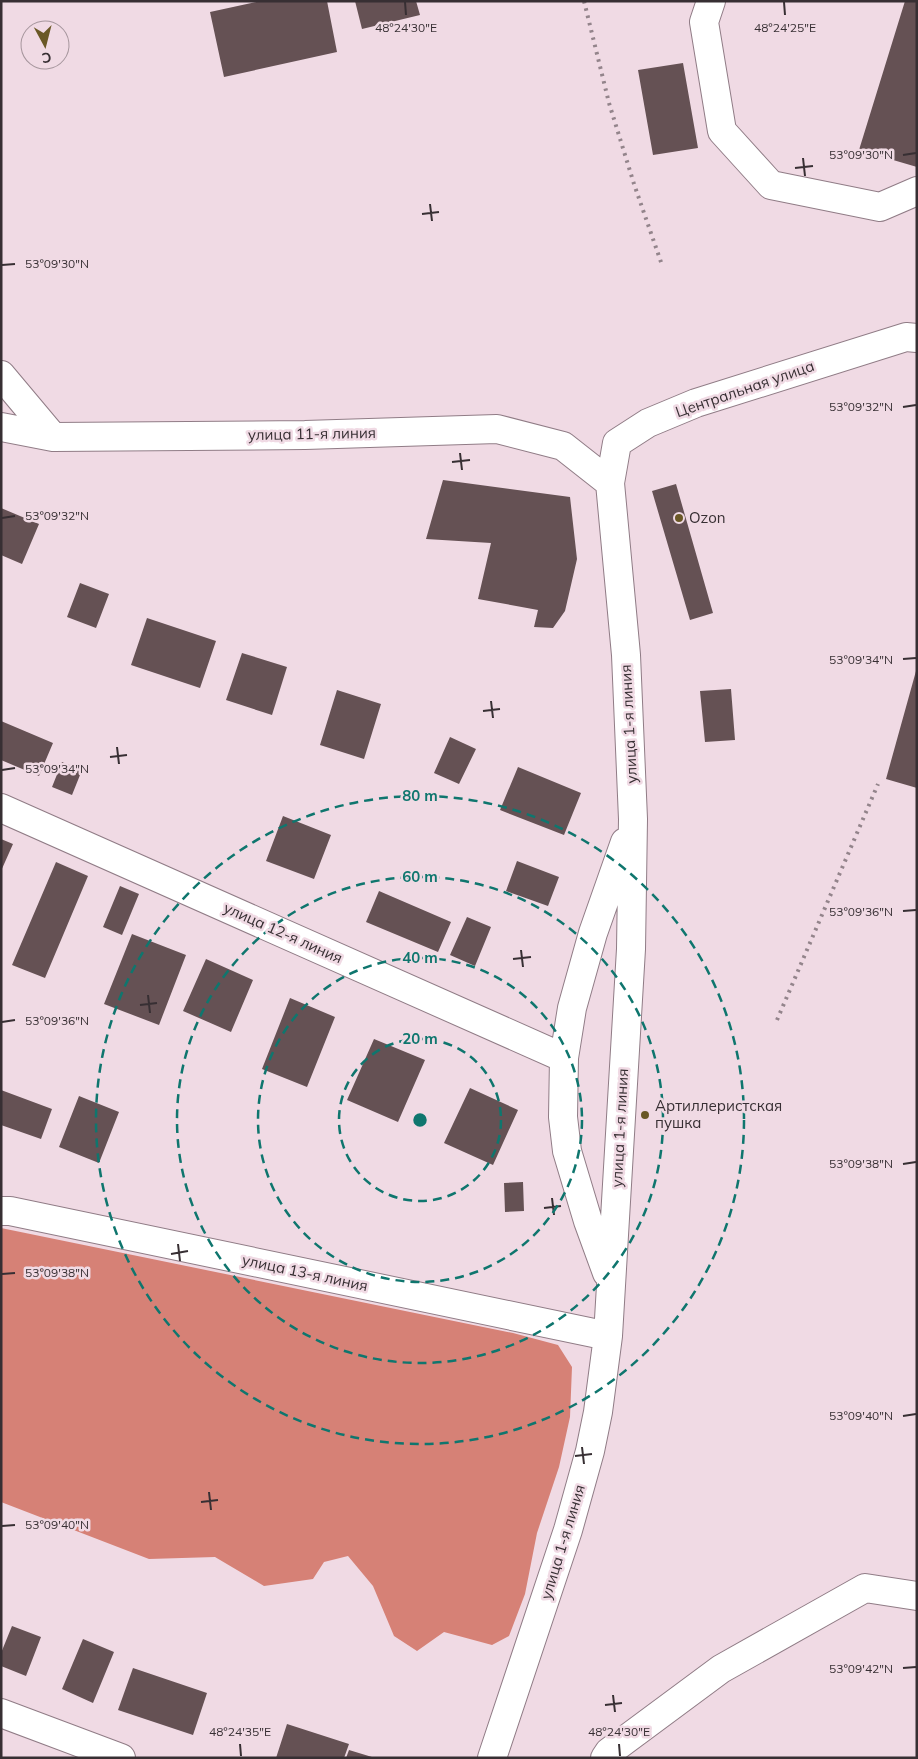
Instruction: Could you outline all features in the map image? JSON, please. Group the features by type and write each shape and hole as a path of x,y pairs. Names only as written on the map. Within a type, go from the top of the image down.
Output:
{"street":[{"path":"711,1 704,22 722,130 771,185 880,207 917,191"},
{"name":"Центральная улица","path":"610,482 617,443 648,423 725,393 906,337 917,338"},
{"path":"1,375 53,437"},
{"name":"улица 11-я линия","path":"1,426 53,437 305,435 497,429 563,446 610,482"},
{"name":"улица 1-я линия","path":"492,1758 568,1530 590,1451 598,1412 608,1336 631,949 633,819 626,655 610,482"},
{"name":"улица 12-я линия","path":"1,808 564,1058"},
{"path":"611,1284 588,1221 567,1151 563,1117 564,1058 572,1008 593,933 633,819"},
{"name":"улица 13-я линия","path":"1,1211 10,1211 608,1336"},
{"path":"605,1758 608,1752 721,1669 865,1588 917,1596"},
{"path":"1,1713 121,1758"}],"shaded area":[{"path":"1,1228 513,1333 558,1345 572,1367 570,1417 559,1467 537,1533 525,1594 509,1636 492,1645 444,1632 417,1651 394,1636 373,1586 348,1556 324,1562 313,1579 264,1586 215,1557 149,1559 1,1502"}],"building":[{"path":"261,1 327,1 337,52 224,77 210,12"},
{"path":"355,1 416,1 420,15 362,29"},
{"path":"905,1 917,1 917,167 859,150"},
{"path":"683,63 698,148 653,155 638,70"},
{"path":"443,480 570,497 577,559 565,611 553,628 534,627 538,610 478,599 491,543 426,539"},
{"path":"676,484 713,613 690,620 652,491"},
{"path":"1,508 39,524 22,564 1,555"},
{"path":"80,583 109,594 96,628 67,617"},
{"path":"147,618 216,641 200,688 131,665"},
{"path":"242,653 287,667 272,715 226,700"},
{"path":"917,671 917,788 886,779"},
{"path":"731,689 735,740 705,742 700,691"},
{"path":"337,690 381,704 364,759 320,745"},
{"path":"1,721 53,743 39,776 1,760"},
{"path":"450,737 476,749 459,784 434,773"},
{"path":"62,762 82,770 72,795 52,787"},
{"path":"518,767 581,793 564,835 500,810"},
{"path":"283,816 331,835 314,879 266,861"},
{"path":"1,839 13,844 1,871"},
{"path":"517,861 559,877 548,906 506,891"},
{"path":"56,862 88,876 45,978 12,965"},
{"path":"120,886 139,894 122,935 103,927"},
{"path":"379,891 451,922 438,952 366,922"},
{"path":"467,917 491,927 475,966 450,955"},
{"path":"132,934 186,955 159,1025 104,1004"},
{"path":"206,959 253,980 231,1032 183,1011"},
{"path":"290,998 335,1017 307,1087 262,1069"},
{"path":"374,1039 425,1060 398,1122 347,1100"},
{"path":"470,1088 518,1110 493,1165 444,1143"},
{"path":"1,1090 52,1109 41,1139 1,1125"},
{"path":"79,1096 119,1112 99,1163 59,1147"},
{"path":"523,1182 524,1211 505,1212 504,1183"},
{"path":"12,1626 41,1637 26,1676 1,1666 1,1653"},
{"path":"83,1639 114,1652 93,1703 62,1689"},
{"path":"133,1668 207,1693 193,1735 118,1710"},
{"path":"287,1724 349,1744 344,1758 276,1758"},
{"path":"349,1750 372,1757 372,1758 346,1758"}],"railway":[{"path":"584,1 609,103 662,265"},
{"path":"777,1020 878,784"}],"place":[{"name":"Ozon","path":"679,518"},
{"name":"Артиллеристская пушка","path":"645,1115"}]}
